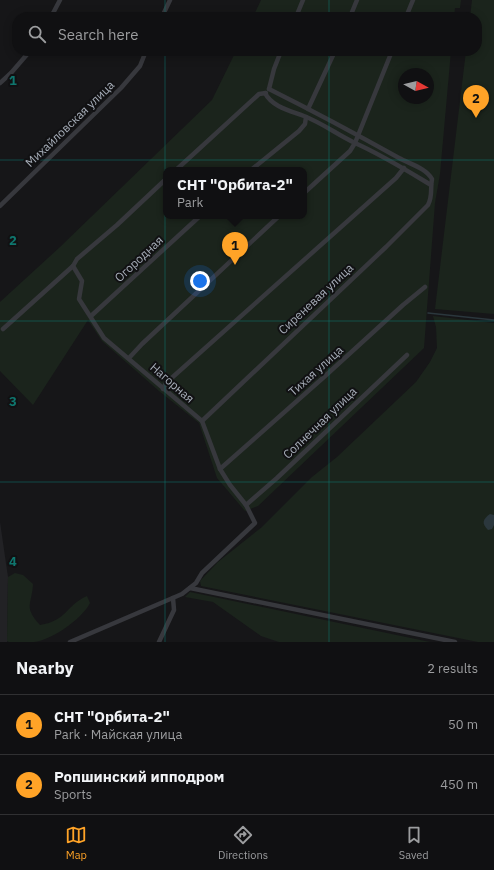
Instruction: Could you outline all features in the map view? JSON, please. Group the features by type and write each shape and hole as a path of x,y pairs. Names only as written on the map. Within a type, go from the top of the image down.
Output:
{"street":[{"path":"54,12 60,0"},
{"path":"164,12 170,0"},
{"path":"298,12 303,0"},
{"path":"352,12 357,0"},
{"path":"408,12 413,0"},
{"path":"0,83 26,56"},
{"name":"Михайловская улица","path":"0,206 121,88 140,66 144,56"},
{"path":"179,167 259,94 267,91 308,109 425,171 432,179 431,184 366,147 355,143 306,117 281,107 270,100 267,91 279,56"},
{"path":"308,109 333,56"},
{"path":"307,190 350,151 355,143 390,56"},
{"path":"255,167 299,131 305,124 306,117"},
{"path":"163,389 166,383 396,178 404,168"},
{"path":"3,329 73,266 77,259 117,225 163,182"},
{"name":"Сиреневая улица","path":"202,421 386,247 428,205 432,197 431,184"},
{"name":"Огородная","path":"91,316 197,219"},
{"path":"130,358 142,344 276,219"},
{"name":"Нагорная","path":"73,266 82,281 79,299 104,338 130,358 163,389 202,421 220,468 230,485 246,505 255,523 202,573 196,583 190,588"},
{"name":"Тихая улица","path":"220,468 425,287"},
{"name":"Солнечная улица","path":"246,505 277,478 406,355"},
{"path":"70,642 182,594 190,588 455,642"},
{"path":"159,642 174,610 173,598"}],"shaded area":[{"path":"261,0 461,0 460,8 455,8 455,12 255,12"},
{"path":"472,0 494,0 494,314 435,309 465,56 482,56 482,12 471,12"},
{"path":"234,56 451,56 440,174 435,203 424,348 258,506 245,511 217,478 199,423 159,391 102,341 88,320 33,405 0,371 0,302 60,247 212,100"},
{"path":"433,316 494,323 494,642 478,642 201,586 200,581 218,562 262,527 312,477 337,457 416,382 430,362 437,348 436,327"},
{"path":"490,514 494,515 494,525 492,529 488,530 484,525 484,521"},
{"path":"0,522 8,577 7,642 0,642"},
{"path":"15,573 23,575 33,584 30,609 40,625 56,620 87,596 90,603 74,622 58,633 34,642 9,642 7,641 8,577"},
{"path":"190,592 430,642 279,642 261,636 213,602 185,597"}],"waterway":[{"path":"428,313 494,320"}],"place":[{"name":"Ропшинский ипподром","path":"476,118"},
{"name":"СНТ \"Орбита-2\"","path":"235,265"}]}
